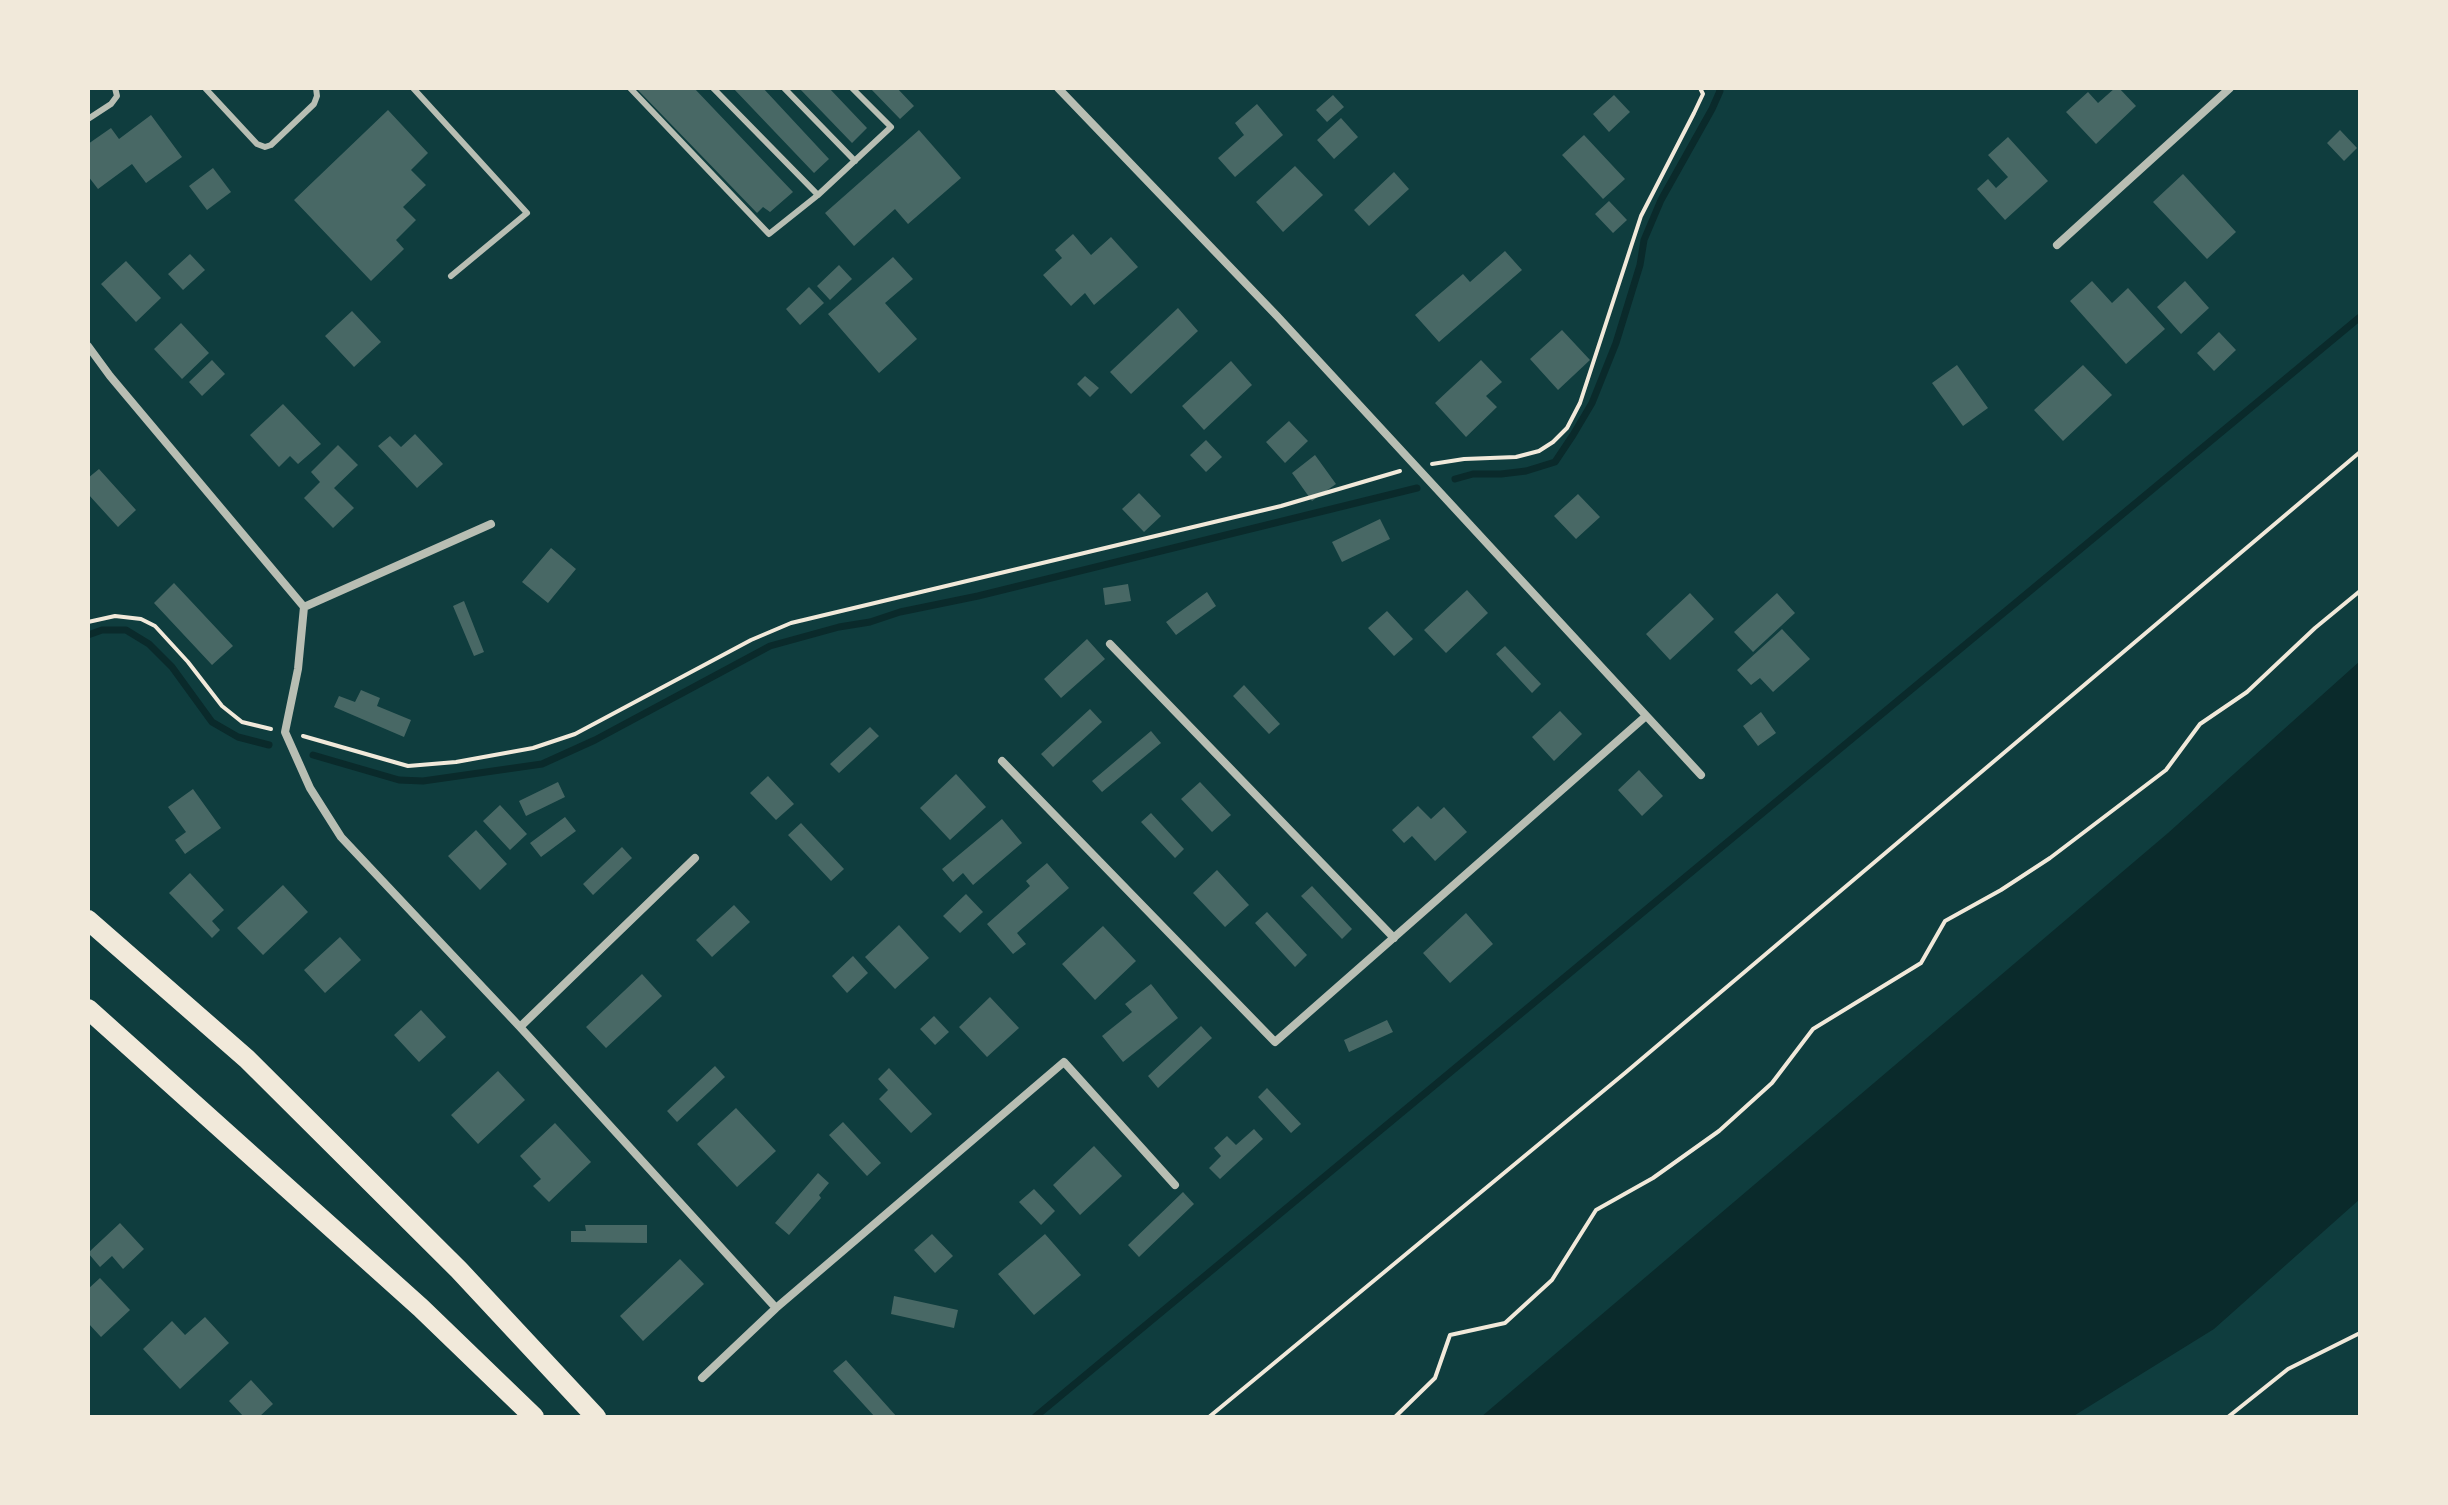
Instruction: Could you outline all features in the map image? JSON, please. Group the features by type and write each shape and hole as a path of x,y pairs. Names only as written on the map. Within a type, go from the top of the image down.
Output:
{"main road":[{"path":"88,920 247,1059 459,1270 596,1417"},
{"path":"88,1009 421,1308 534,1417"}],"street":[{"path":"1058,88 1277,316 1701,775"},
{"path":"2057,245 2230,88"},
{"path":"88,346 304,607 298,669 285,732 310,788 341,837 520,1027 776,1308"},
{"path":"304,607 491,524"},
{"path":"1110,644 1394,938"},
{"path":"1002,761 1275,1042 1646,716"},
{"path":"520,1027 695,858"},
{"path":"702,1378 776,1308 1064,1062 1175,1185"}],"lane":[{"path":"88,119 111,104 117,96 115,88"},
{"path":"205,88 257,144 265,147 271,145 314,104 316,88"},
{"path":"413,88 527,213 451,276"},
{"path":"630,88 769,234 818,195 891,127 852,88"},
{"path":"713,88 818,195"},
{"path":"784,88 855,161"}],"path":[{"path":"88,622 115,616 141,619 155,626 222,706 242,722 320,739 380,760 408,766 456,762 533,748 575,734 751,640 791,623 1281,506 1416,466 1464,459 1516,457 1539,451 1567,428 1580,403 1641,216 1703,94 1700,88"},
{"path":"1209,1417 1637,1063 2360,452"},
{"path":"1395,1417 1435,1378 1450,1335 1505,1323 1552,1280 1596,1210 1653,1178 1719,1131 1772,1083 1813,1029 1921,963 1945,921 2050,858 2166,770 2200,724 2247,692 2315,628 2360,591"},
{"path":"2228,1417 2288,1369 2360,1333"}],"water":[{"path":"2360,661 2360,1199 2214,1329 2072,1417 1481,1417 2168,833"}],"building":[{"path":"636,88 694,88 793,192 770,212 763,207 757,213"},
{"path":"733,88 763,88 829,159 814,173"},
{"path":"799,88 829,88 867,128 852,143"},
{"path":"870,88 897,88 914,106 900,119"},
{"path":"2119,88 2136,106 2096,144 2066,112 2088,92 2098,103"},
{"path":"1333,95 1344,107 1327,122 1316,110"},
{"path":"1614,95 1630,112 1609,132 1593,114"},
{"path":"1257,104 1283,135 1235,177 1218,158 1244,135 1235,123"},
{"path":"388,110 428,153 411,170 426,185 403,207 416,220 396,240 404,249 371,281 294,200"},
{"path":"151,115 182,157 146,183 132,164 98,189 88,176 88,144 111,128 119,139"},
{"path":"1341,118 1358,137 1334,159 1317,140"},
{"path":"919,130 961,178 908,224 895,209 854,246 825,213"},
{"path":"2340,130 2357,148 2344,161 2327,143"},
{"path":"1584,135 1625,179 1603,199 1562,155"},
{"path":"2008,137 2048,181 2005,220 1977,189 1988,179 1996,188 2008,177 1988,155"},
{"path":"1295,166 1323,195 1283,232 1256,202"},
{"path":"213,168 231,192 207,210 189,186"},
{"path":"1394,172 1409,189 1369,226 1354,210"},
{"path":"2183,174 2236,232 2207,259 2153,202"},
{"path":"1609,201 1627,220 1613,233 1595,214"},
{"path":"1073,234 1091,255 1111,237 1138,267 1094,305 1085,293 1071,306 1043,275 1062,258 1055,250"},
{"path":"1505,251 1522,270 1439,342 1415,315 1463,274 1470,282"},
{"path":"190,254 205,270 183,290 168,274"},
{"path":"893,257 913,279 885,303 917,339 879,373 828,314"},
{"path":"126,261 161,298 136,322 101,284"},
{"path":"839,265 852,279 830,300 817,286"},
{"path":"2092,281 2112,303 2128,288 2165,329 2126,364 2070,301"},
{"path":"2185,281 2209,308 2181,334 2157,307"},
{"path":"809,287 824,303 800,325 786,309"},
{"path":"1178,308 1198,331 1131,394 1110,372"},
{"path":"352,311 381,342 354,367 325,336"},
{"path":"181,323 209,353 182,379 154,349"},
{"path":"1562,330 1590,360 1558,390 1530,359"},
{"path":"2219,332 2236,350 2214,371 2197,353"},
{"path":"212,360 225,374 202,396 189,382"},
{"path":"1481,360 1502,382 1486,396 1497,407 1466,437 1435,403"},
{"path":"1231,361 1252,385 1204,430 1182,406"},
{"path":"1957,365 1988,408 1963,426 1932,383"},
{"path":"2083,365 2112,395 2063,441 2034,410"},
{"path":"1085,376 1099,388 1090,397 1077,384"},
{"path":"283,404 321,444 298,464 290,456 279,467 250,435"},
{"path":"1289,421 1308,441 1285,463 1266,442"},
{"path":"415,434 443,464 417,488 378,446 390,436 401,447"},
{"path":"1206,440 1222,457 1206,472 1190,455"},
{"path":"338,445 358,465 334,488 354,508 333,528 304,498 320,482 311,472"},
{"path":"1315,455 1336,484 1312,501 1292,473"},
{"path":"99,469 136,510 118,527 88,494 88,478"},
{"path":"1139,493 1161,516 1144,532 1122,509"},
{"path":"1578,494 1600,517 1576,539 1554,516"},
{"path":"1380,519 1390,539 1342,562 1332,542"},
{"path":"551,548 576,569 548,603 522,582"},
{"path":"174,583 233,646 212,665 154,603"},
{"path":"1128,584 1131,601 1105,605 1103,588"},
{"path":"1467,590 1488,613 1446,653 1424,630"},
{"path":"1207,592 1216,606 1176,635 1166,622"},
{"path":"1690,593 1714,619 1670,660 1646,634"},
{"path":"1777,593 1795,613 1753,652 1734,632"},
{"path":"464,601 484,652 474,656 453,606"},
{"path":"1387,611 1413,639 1394,656 1368,628"},
{"path":"1782,629 1810,659 1773,692 1760,678 1751,685 1737,670"},
{"path":"1087,639 1105,659 1061,698 1044,679"},
{"path":"1505,646 1541,684 1532,693 1496,654"},
{"path":"1244,685 1280,724 1269,734 1233,696"},
{"path":"361,690 380,698 377,706 411,720 404,737 334,707 339,696 355,702"},
{"path":"1090,709 1102,722 1053,767 1041,754"},
{"path":"1560,711 1582,734 1554,761 1532,737"},
{"path":"1761,712 1776,733 1758,746 1743,726"},
{"path":"870,727 879,736 839,773 830,764"},
{"path":"1151,731 1161,743 1102,792 1092,781"},
{"path":"1639,770 1663,796 1642,816 1618,790"},
{"path":"956,774 986,807 950,840 920,808"},
{"path":"768,776 794,804 776,820 750,793"},
{"path":"558,782 565,797 526,816 519,801"},
{"path":"1200,782 1231,815 1212,832 1181,799"},
{"path":"193,789 221,828 185,854 175,840 186,832 168,807"},
{"path":"500,805 527,834 510,850 483,821"},
{"path":"1418,806 1431,819 1444,807 1467,832 1435,861 1412,836 1404,843 1392,830"},
{"path":"1151,813 1184,849 1175,858 1141,822"},
{"path":"565,817 576,831 541,857 530,843"},
{"path":"1002,819 1022,843 973,885 963,873 953,882 942,869"},
{"path":"801,823 844,869 831,881 788,835"},
{"path":"476,830 507,864 480,890 448,856"},
{"path":"622,847 632,858 593,895 583,884"},
{"path":"1047,863 1069,888 1017,933 1026,944 1013,954 987,924 1030,886 1026,881"},
{"path":"1217,870 1249,905 1225,927 1193,893"},
{"path":"190,873 224,910 212,921 220,930 212,938 169,893"},
{"path":"283,885 308,912 263,955 237,928"},
{"path":"1312,886 1352,929 1342,939 1301,896"},
{"path":"966,894 983,912 960,933 943,916"},
{"path":"734,905 750,922 712,957 696,940"},
{"path":"1267,912 1307,955 1295,967 1255,923"},
{"path":"1466,913 1493,944 1450,983 1423,953"},
{"path":"899,925 929,958 895,989 865,957"},
{"path":"1103,926 1136,961 1095,1000 1062,964"},
{"path":"340,937 361,960 325,993 304,970"},
{"path":"853,956 868,973 847,993 832,976"},
{"path":"642,974 662,996 606,1048 586,1027"},
{"path":"1151,984 1178,1018 1123,1062 1102,1036 1132,1012 1125,1004"},
{"path":"990,997 1019,1028 987,1057 959,1027"},
{"path":"421,1010 446,1037 419,1062 394,1035"},
{"path":"934,1016 949,1032 935,1045 920,1029"},
{"path":"1387,1020 1393,1032 1349,1052 1344,1040"},
{"path":"1201,1026 1212,1038 1158,1088 1148,1076"},
{"path":"715,1066 725,1077 677,1122 667,1111"},
{"path":"889,1068 932,1114 911,1133 879,1099 888,1090 878,1079"},
{"path":"498,1071 525,1100 478,1144 451,1115"},
{"path":"1267,1088 1301,1124 1291,1133 1258,1097"},
{"path":"736,1108 776,1151 737,1187 697,1144"},
{"path":"843,1122 881,1163 867,1176 829,1135"},
{"path":"555,1123 591,1162 549,1202 533,1186 541,1179 520,1156"},
{"path":"1254,1129 1263,1139 1220,1179 1209,1168 1221,1156 1214,1148 1227,1136 1236,1145"},
{"path":"1094,1146 1122,1176 1080,1215 1053,1185"},
{"path":"818,1173 829,1183 819,1195 821,1198 789,1235 775,1223"},
{"path":"1034,1189 1055,1211 1041,1225 1019,1202"},
{"path":"1183,1192 1194,1204 1139,1257 1128,1245"},
{"path":"120,1223 144,1249 123,1269 112,1256 100,1267 88,1253"},
{"path":"585,1225 647,1225 647,1243 571,1242 571,1231 586,1231"},
{"path":"932,1234 953,1256 935,1273 914,1250"},
{"path":"1045,1234 1081,1275 1034,1315 998,1274"},
{"path":"680,1259 704,1284 643,1341 620,1316"},
{"path":"100,1278 130,1310 101,1337 88,1323 88,1289"},
{"path":"894,1296 958,1310 954,1328 891,1314"},
{"path":"205,1317 229,1343 180,1389 143,1349 172,1321 185,1335"},
{"path":"846,1360 897,1417 875,1417 833,1371"},
{"path":"251,1380 273,1404 259,1417 244,1417 229,1401"}],"waterway":[{"path":"1455,479 1473,474 1526,471 1555,462 1592,403 1616,343 1640,265 1644,240 1661,200 1712,109 1719,88"},
{"path":"1035,1417 2360,317"},
{"path":"313,755 399,780 423,781 542,764 595,740 770,646 1417,488"},
{"path":"88,635 102,630 126,630 149,644 172,667 212,722 238,737 269,745"}]}
